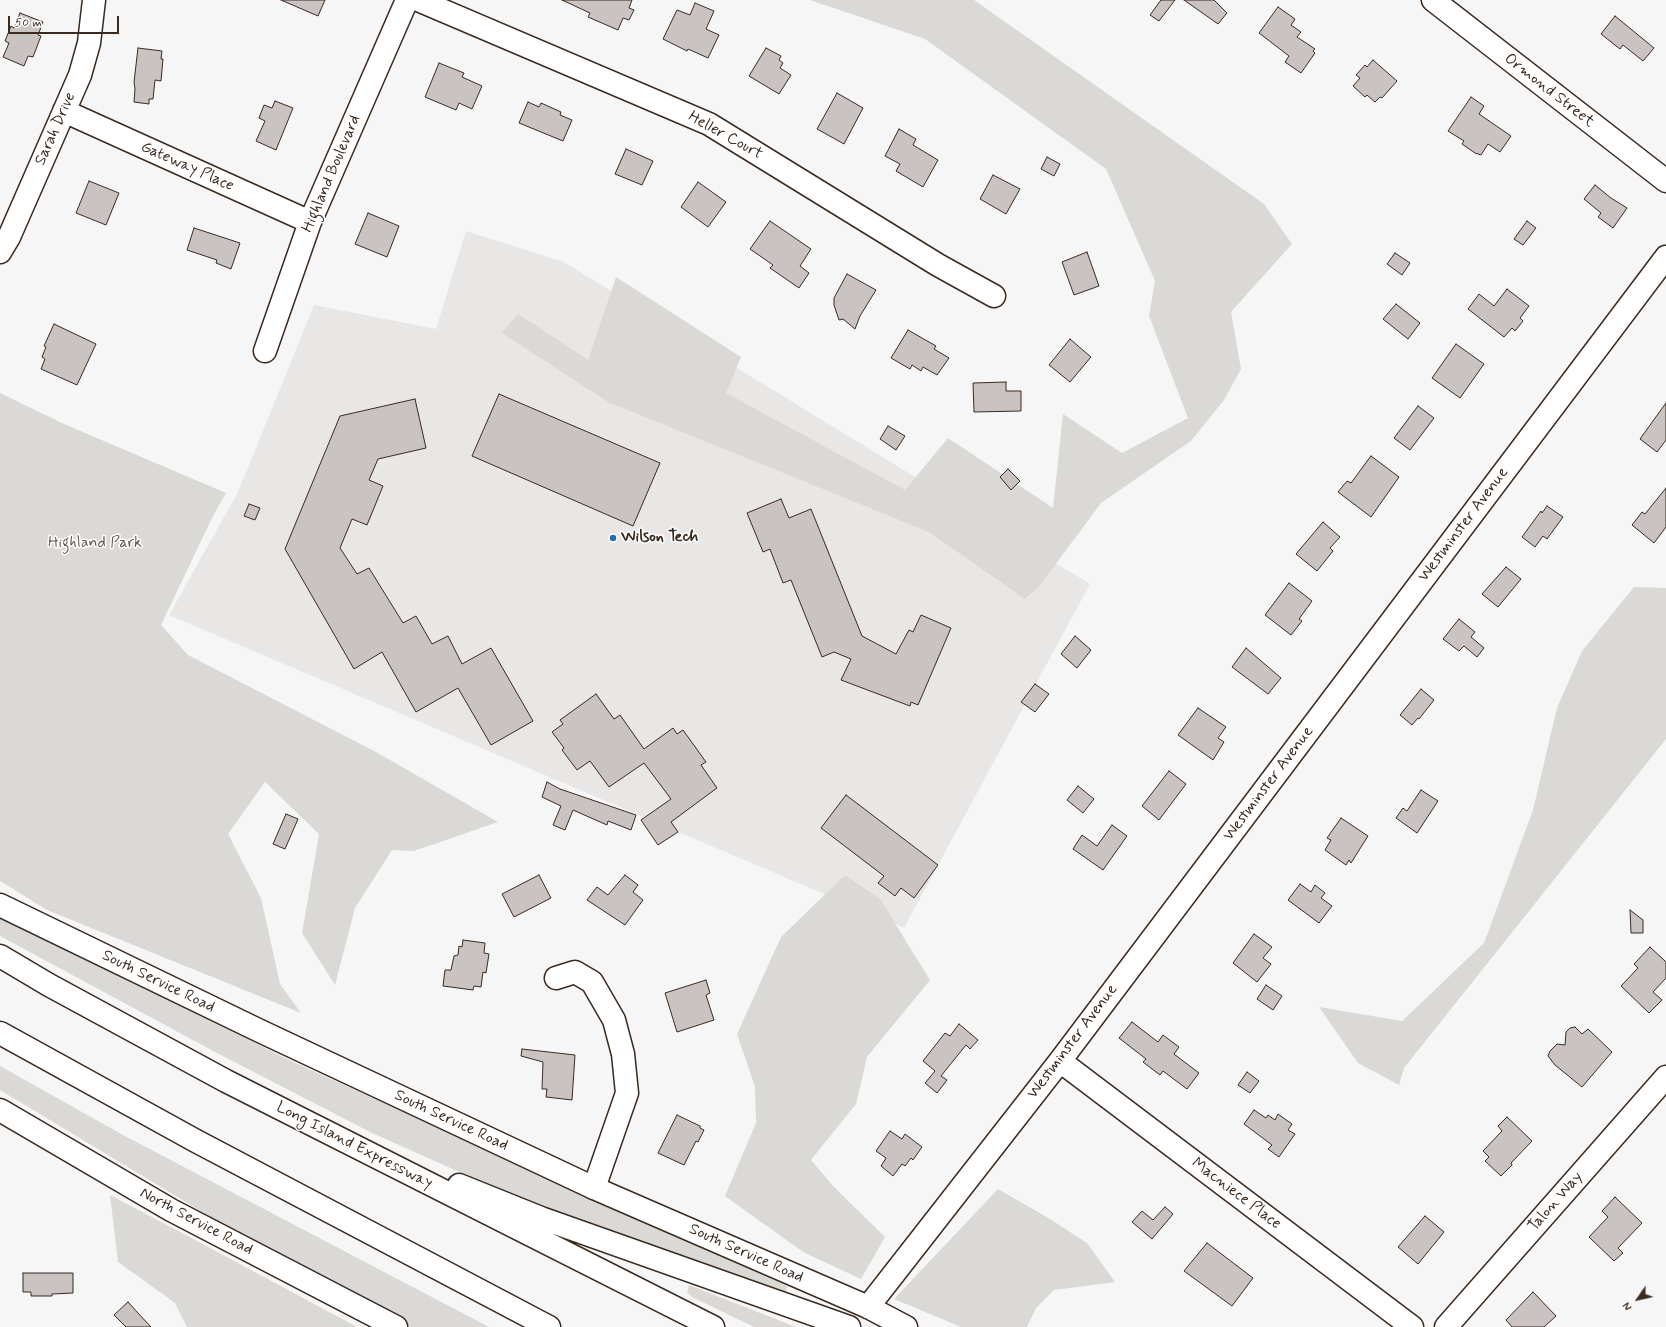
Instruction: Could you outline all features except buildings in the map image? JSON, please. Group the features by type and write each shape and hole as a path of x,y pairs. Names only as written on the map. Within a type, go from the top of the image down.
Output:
{"main road":[{"name":"Sarah Drive","path":"0,252 9,237 51,138 80,75 89,43 94,0"},
{"name":"Highland Boulevard","path":"264,351 310,222 407,0"},
{"name":"Heller Court","path":"418,0 709,124 938,264 994,296"},
{"name":"Ormond Street","path":"1433,0 1666,181"},
{"name":"Gateway Place","path":"64,111 310,222"},
{"name":"Westminster Avenue","path":"868,1308 1060,1061 1666,257"},
{"name":"South Service Road","path":"0,905 260,1031 594,1188 868,1308 906,1327"},
{"name":"Long Island Expressway","path":"0,956 49,985 226,1081 713,1327"},
{"path":"556,978 575,972 592,982 614,1020 623,1054 627,1093 594,1188"},
{"path":"0,1033 532,1321 549,1327"},
{"name":"Macniece Place","path":"1060,1061 1412,1327"},
{"name":"Talon Way","path":"1446,1327 1666,1077"},
{"path":"226,1081 464,1187 541,1218 849,1327"},
{"name":"North Service Road","path":"0,1110 171,1210 396,1327"}],"shaded area":[{"name":"Wilson Tech","path":"466,231 564,262 1090,584 904,928 169,615 238,492 314,305 436,329"}],"green space":[{"path":"810,0 974,0 1264,204 1292,244 1231,312 1241,369 1224,400 1191,441 1101,503 1038,588 1025,599 929,532 608,402 502,333 518,314 588,360 616,277 741,357 726,393 905,490 948,438 1053,508 1063,414 1122,453 1188,418 1149,316 1155,281 1106,169 925,39"},
{"name":"Highland Park","path":"0,393 64,424 226,493 213,516 161,625 188,655 376,752 498,822 414,851 392,850 355,908 335,985 302,933 319,834 265,782 228,834 261,898 280,984 301,1013 47,910 0,881"},
{"path":"1634,587 1666,588 1666,739 1404,1068 1399,1085 1358,1063 1319,1007 1402,1021 1484,943 1533,810 1557,708 1582,651"},
{"path":"845,875 880,899 930,980 867,1057 856,1104 811,1160 835,1188 885,1237 861,1279 803,1252 725,1196 756,1123 755,1087 737,1034 781,937"},
{"path":"0,915 291,1061 787,1286 786,1295 540,1208 372,1133 215,1052 0,936"},
{"path":"0,1066 123,1135 489,1327 411,1327 297,1269 0,1090"},
{"path":"998,1189 1050,1219 1087,1243 1115,1282 1054,1290 1036,1308 1027,1327 961,1327 894,1299"},
{"path":"110,1195 357,1327 187,1327 175,1303 118,1262"},
{"path":"689,1285 796,1327 754,1327 692,1297 687,1292"}],"place":[{"name":"Wilson Tech","path":"613,538"}]}
